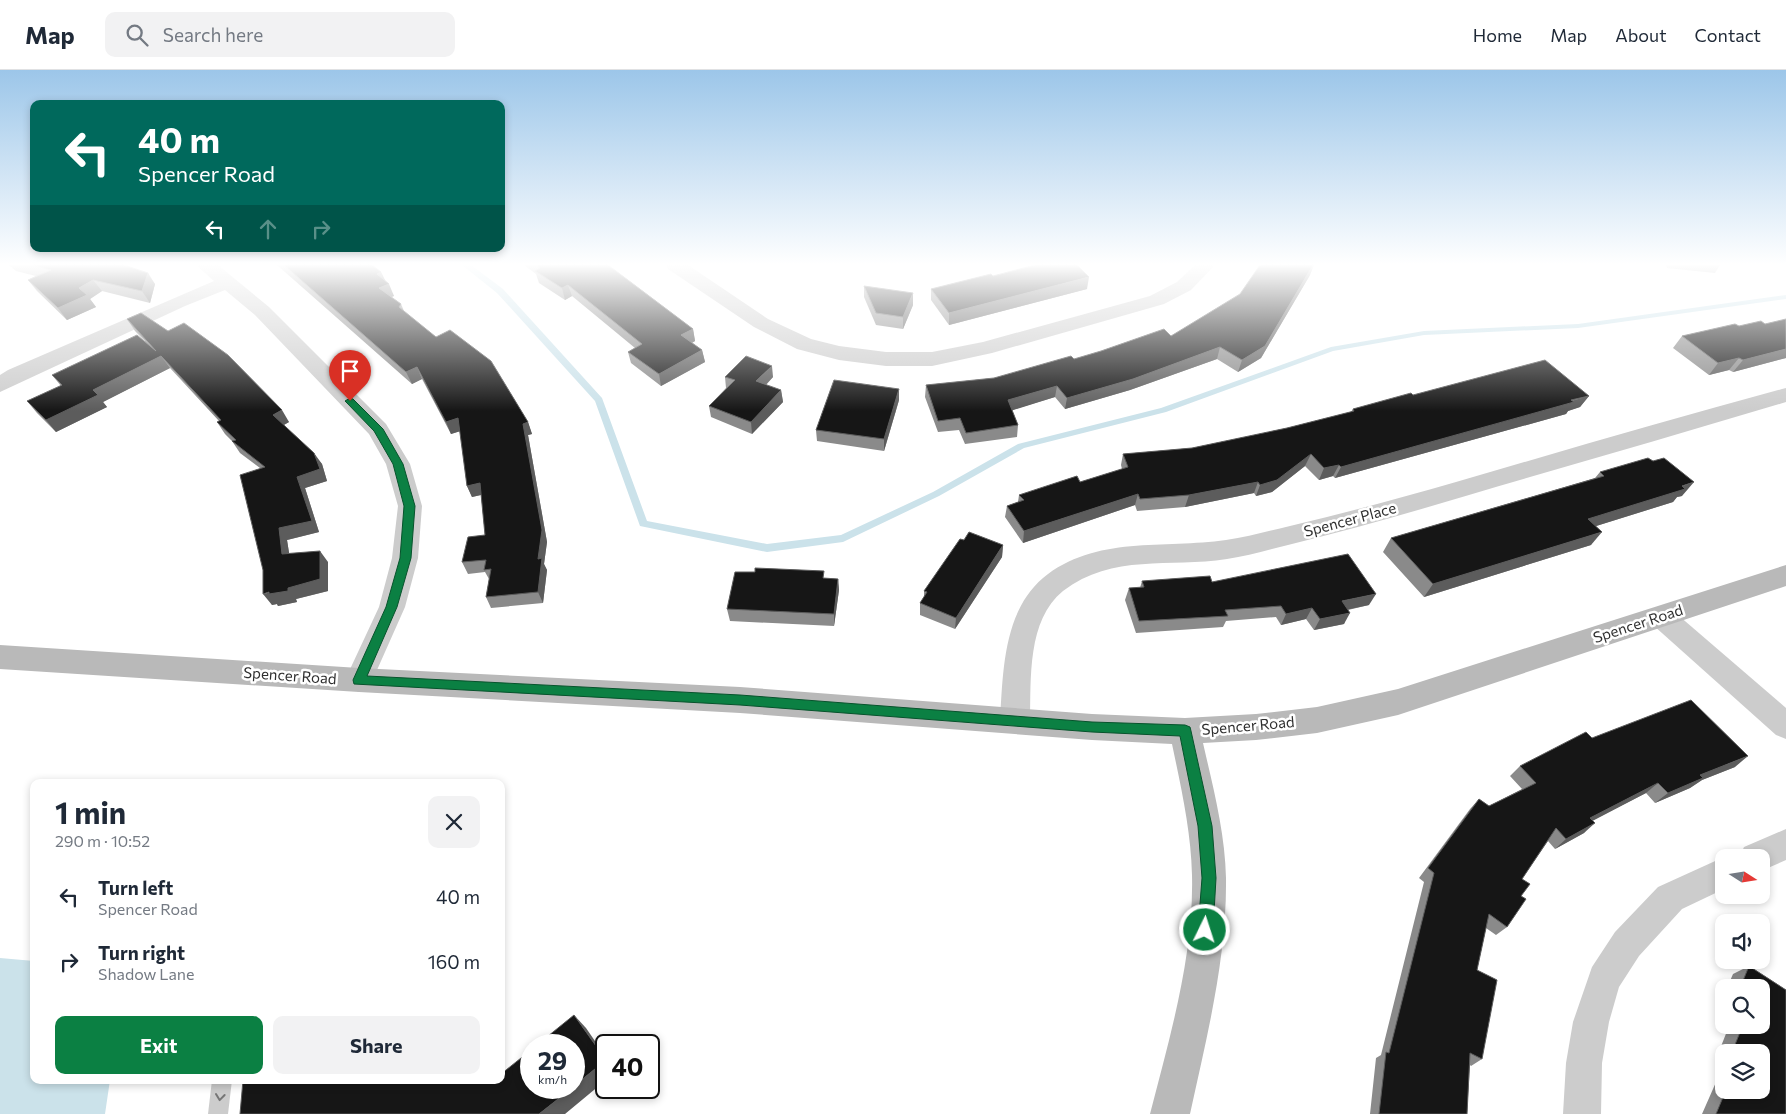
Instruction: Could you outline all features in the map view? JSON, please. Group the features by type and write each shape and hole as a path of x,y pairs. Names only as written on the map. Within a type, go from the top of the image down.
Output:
{"main road":[{"name":"Spencer Road","path":"0,657 359,680 740,700 1092,727 1185,731 1256,727 1317,720 1398,702 1786,575"},
{"path":"1170,1114 1195,1007 1205,930 1209,878 1205,826 1185,731"}],"street":[{"path":"0,385 16,375 154,314"},
{"path":"265,314 378,429 398,464 410,506 405,558 392,607 359,680"},
{"path":"749,314 761,322 804,344 839,353 886,359 932,359 985,348 1108,314"},
{"name":"Spencer Place","path":"1015,721 1018,660 1027,624 1036,606 1050,587 1066,575 1092,562 1123,554 1224,550 1347,522 1786,395"},
{"path":"1662,617 1786,726"},
{"path":"1770,851 1786,844"},
{"path":"1582,1114 1584,1063 1591,1022 1604,979 1627,944 1670,898 1715,876"}],"lane":[{"path":"218,1114 222,1084"}],"water":[{"path":"0,958 30,961 30,1084 109,1084 105,1114 0,1114"}],"building":[{"path":"142,314 168,331 184,323 228,355 282,410 273,415 314,453 320,469 297,477 312,521 279,528 282,554 320,551 320,579 288,588 288,591 263,594 263,570 240,475 265,467 232,441 236,440 217,422 221,420 161,356 93,390 98,395 46,420 27,401 62,385 52,375 137,335 156,351 127,319"},
{"path":"340,314 407,314 436,337 450,330 491,361 528,422 523,424 542,530 538,559 542,558 538,592 486,597 491,569 484,570 486,560 462,562 468,537 485,535 480,483 467,486 458,418 446,422 417,367 406,372"},
{"path":"604,314 673,314 693,329 681,335 702,350 659,374 628,352 642,344"},
{"path":"881,314 904,314 903,317"},
{"path":"1208,314 1284,314 1265,346 1242,360 1220,347 1133,379 1067,398 1057,386 1008,400 1018,425 966,433 960,418 938,421 926,385 994,378 1071,356 1074,359 1164,329 1171,336"},
{"path":"1786,319 1786,349 1743,360 1739,358 1718,363 1682,336 1735,324 1739,326 1761,321 1765,324"},
{"path":"746,356 772,366 756,381 781,390 751,422 709,406 735,380 725,377"},
{"path":"1545,360 1589,396 1571,400 1574,402 1341,467 1339,465 1324,468 1311,454 1277,480 1260,485 1258,482 1189,495 1140,499 1138,494 1024,531 1007,506 1024,500 1019,495 1077,476 1080,482 1128,467 1123,454 1192,448 1287,428 1354,411 1353,409 1411,393 1413,395"},
{"path":"834,380 899,389 884,439 816,430"},
{"path":"1648,458 1653,461 1664,458 1694,482 1682,486 1685,489 1588,519 1602,532 1433,584 1391,538 1604,476 1600,472"},
{"path":"969,532 1003,545 956,618 920,603 927,592 924,591 960,539 964,540"},
{"path":"1348,554 1376,594 1342,601 1350,613 1320,619 1312,608 1286,614 1281,606 1225,610 1228,616 1139,621 1129,588 1144,587 1142,581 1210,576 1212,582"},
{"path":"755,568 824,571 823,578 838,579 834,614 727,609 735,572 755,572"},
{"path":"1691,700 1748,756 1700,775 1703,778 1668,793 1658,783 1590,818 1595,823 1566,839 1556,828 1522,879 1530,884 1521,896 1526,899 1507,927 1489,914 1477,970 1497,980 1482,1059 1470,1053 1467,1114 1379,1114 1386,1052 1389,1053 1434,873 1428,868 1479,799 1489,806 1536,783 1520,766 1586,732 1592,738"},
{"path":"1748,969 1754,969 1769,979 1744,979"},
{"path":"1770,980 1786,990 1786,1114 1716,1114 1722,1099 1770,1099 1770,1044 1735,1044 1739,1034 1770,1034"},
{"path":"574,1015 595,1045 595,1069 585,1077 585,1034 551,1034"},
{"path":"520,1059 520,1099 558,1099 539,1114 240,1114 243,1084 505,1084 505,1071"}],"waterway":[{"path":"521,314 599,400 643,524 767,548 843,538 936,494 1021,446 1163,410 1331,349 1424,333 1578,326 1666,314"}],"route":[{"path":"350,401 378,429 398,464 410,506 405,558 392,607 359,680 740,700 1092,727 1185,731 1205,826 1209,878 1205,930"}]}
